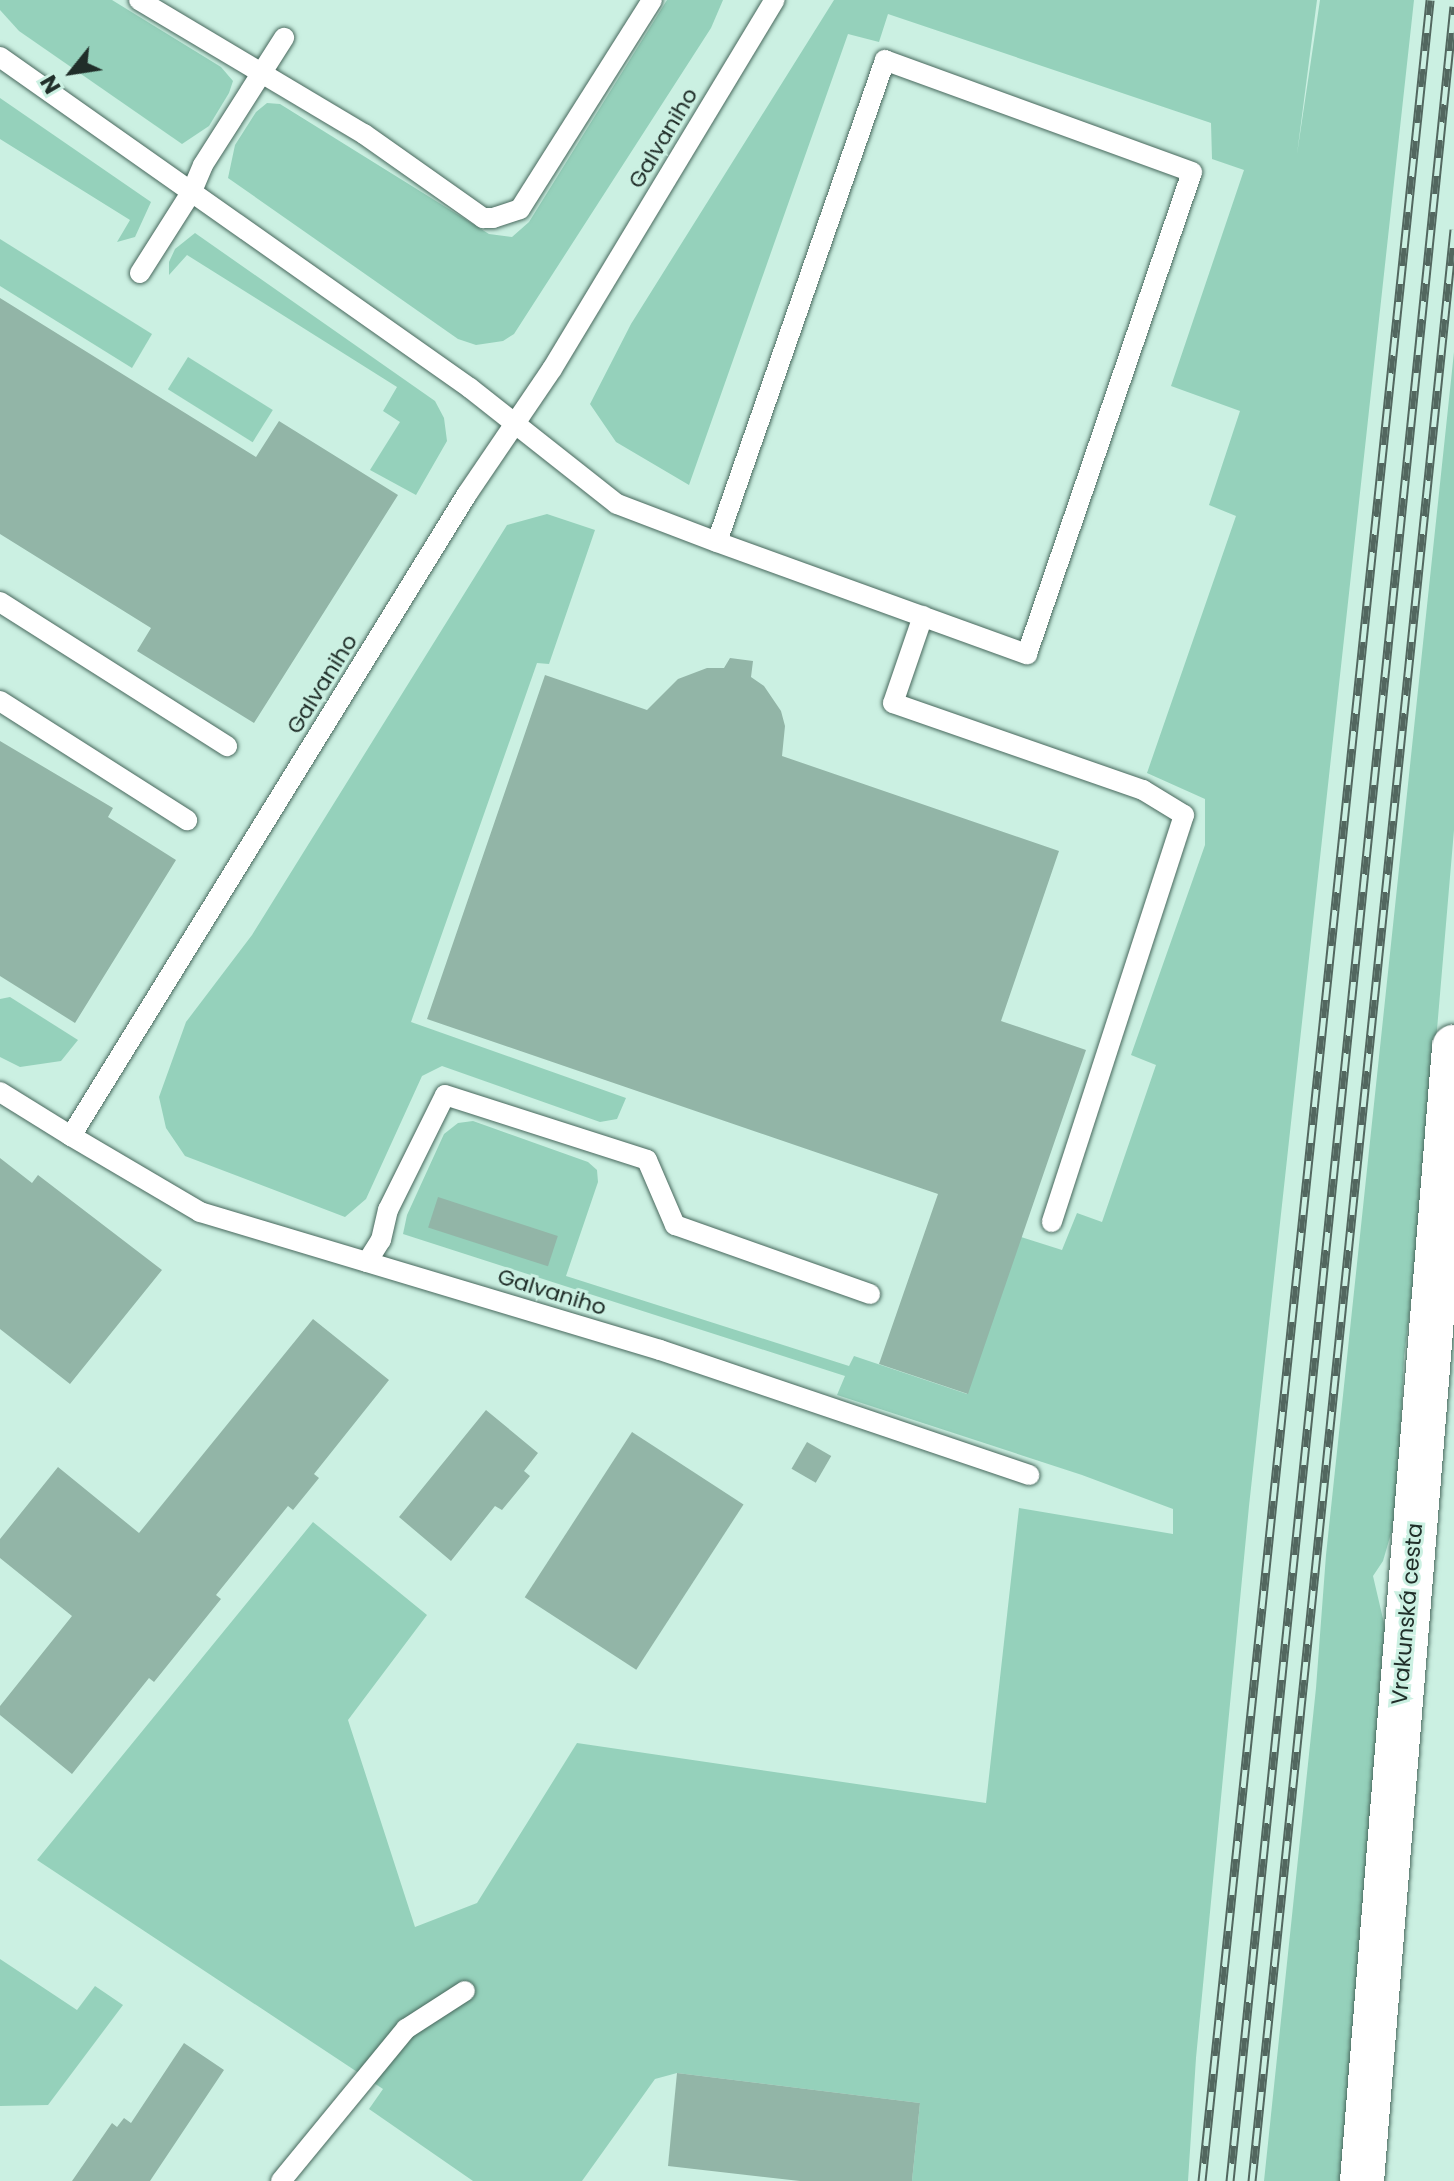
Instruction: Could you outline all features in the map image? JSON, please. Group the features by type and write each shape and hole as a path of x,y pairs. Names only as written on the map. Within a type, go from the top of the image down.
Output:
{"main road":[{"name":"Vrakunská cesta","path":"1362,2181 1454,1047"}],"lane":[{"path":"139,0 364,134 483,218 503,217 520,209 652,0"},
{"name":"Galvaniho","path":"71,1136 514,420 552,369 775,0"},
{"path":"140,273 192,191 203,165 284,38"},
{"path":"0,57 514,420 539,446 617,504 717,542 1027,654 1192,172 885,60 717,542"},
{"path":"0,602 227,746"},
{"path":"923,616 893,703 1143,790 1184,815 1052,1222"},
{"path":"0,701 187,820"},
{"name":"Galvaniho","path":"0,1092 200,1212 660,1350 1029,1475"},
{"path":"367,1262 381,1240 388,1210 445,1095 647,1160 675,1225 870,1294"},
{"path":"281,2181 406,2029 465,1991"}],"green space":[{"path":"0,0 112,0 221,67 233,81 229,93 209,126 182,144 19,31 0,10"},
{"path":"667,0 723,0 711,28 514,334 503,341 476,345 458,339 228,178 235,145 256,112 267,103 280,104 489,234 512,237 529,222"},
{"path":"834,0 1317,0 1297,154 1320,0 1414,0 1249,1506 1196,2058 1188,2181 912,2181 920,2103 677,2073 655,2079 582,2181 473,2181 369,2109 383,2089 37,1860 313,1522 427,1615 348,1720 415,1927 477,1903 577,1743 986,1803 1019,1508 1173,1534 1173,1509 1082,1475 837,1395 845,1376 403,1234 407,1215 444,1134 458,1123 473,1121 588,1162 597,1170 598,1182 566,1276 849,1366 854,1356 967,1394 1021,1237 1062,1250 1077,1213 1102,1222 1156,1065 1131,1055 1205,845 1205,799 1147,773 1236,516 1209,505 1240,411 1171,386 1244,170 1212,159 1211,123 888,14 879,42 848,34 689,485 616,442 590,404 631,324"},
{"path":"0,98 151,202 135,237 117,242 130,220 0,139"},
{"path":"195,233 435,401 444,418 447,441 416,495 370,470 400,422 383,411 397,387 187,255 169,275 169,262 175,249"},
{"path":"0,239 152,334 132,368 0,286"},
{"path":"1454,352 1454,830 1420,1229 1404,1357 1397,1513 1383,1561 1373,1576 1387,1636 1344,2181 1264,2181 1316,1688 1326,1555"},
{"path":"188,357 273,410 253,442 168,389"},
{"path":"547,514 595,530 549,664 537,663 411,1022 626,1098 617,1119 600,1122 442,1066 422,1076 366,1199 345,1217 185,1156 166,1128 159,1097 186,1022 252,935 507,525"},
{"path":"10,997 78,1040 61,1061 20,1067 0,1057 0,999"},
{"path":"0,1959 77,2010 95,1986 123,2005 48,2105 0,2106"}],"building":[{"path":"0,298 256,457 279,421 398,495 254,723 137,651 151,628 0,534"},
{"path":"730,658 753,661 751,677 764,686 781,711 785,726 782,756 1059,851 1001,1021 1086,1050 968,1394 879,1364 938,1194 427,1019 545,675 647,710 678,679 707,668 724,668"},
{"path":"0,741 113,808 108,817 176,860 75,1023 0,976"},
{"path":"0,1158 32,1183 38,1175 162,1270 70,1384 0,1329"},
{"path":"438,1197 558,1236 548,1266 428,1227"},
{"path":"313,1319 389,1380 314,1474 319,1478 293,1510 288,1506 216,1595 221,1599 154,1682 149,1678 72,1774 0,1715 0,1706 72,1616 0,1558 0,1539 58,1467 139,1533"},
{"path":"486,1410 538,1453 524,1471 530,1476 502,1510 495,1506 451,1561 399,1517"},
{"path":"632,1432 744,1504 636,1670 525,1597"},
{"path":"807,1442 831,1456 816,1483 792,1469"},
{"path":"184,2043 224,2070 150,2181 72,2181 112,2123 117,2127 124,2118 131,2123"},
{"path":"677,2073 920,2103 912,2181 800,2181 668,2166"}],"railway":[{"path":"1202,2181 1430,0"},
{"path":"1230,2181 1454,7"},
{"path":"1252,2181 1454,229"}]}
